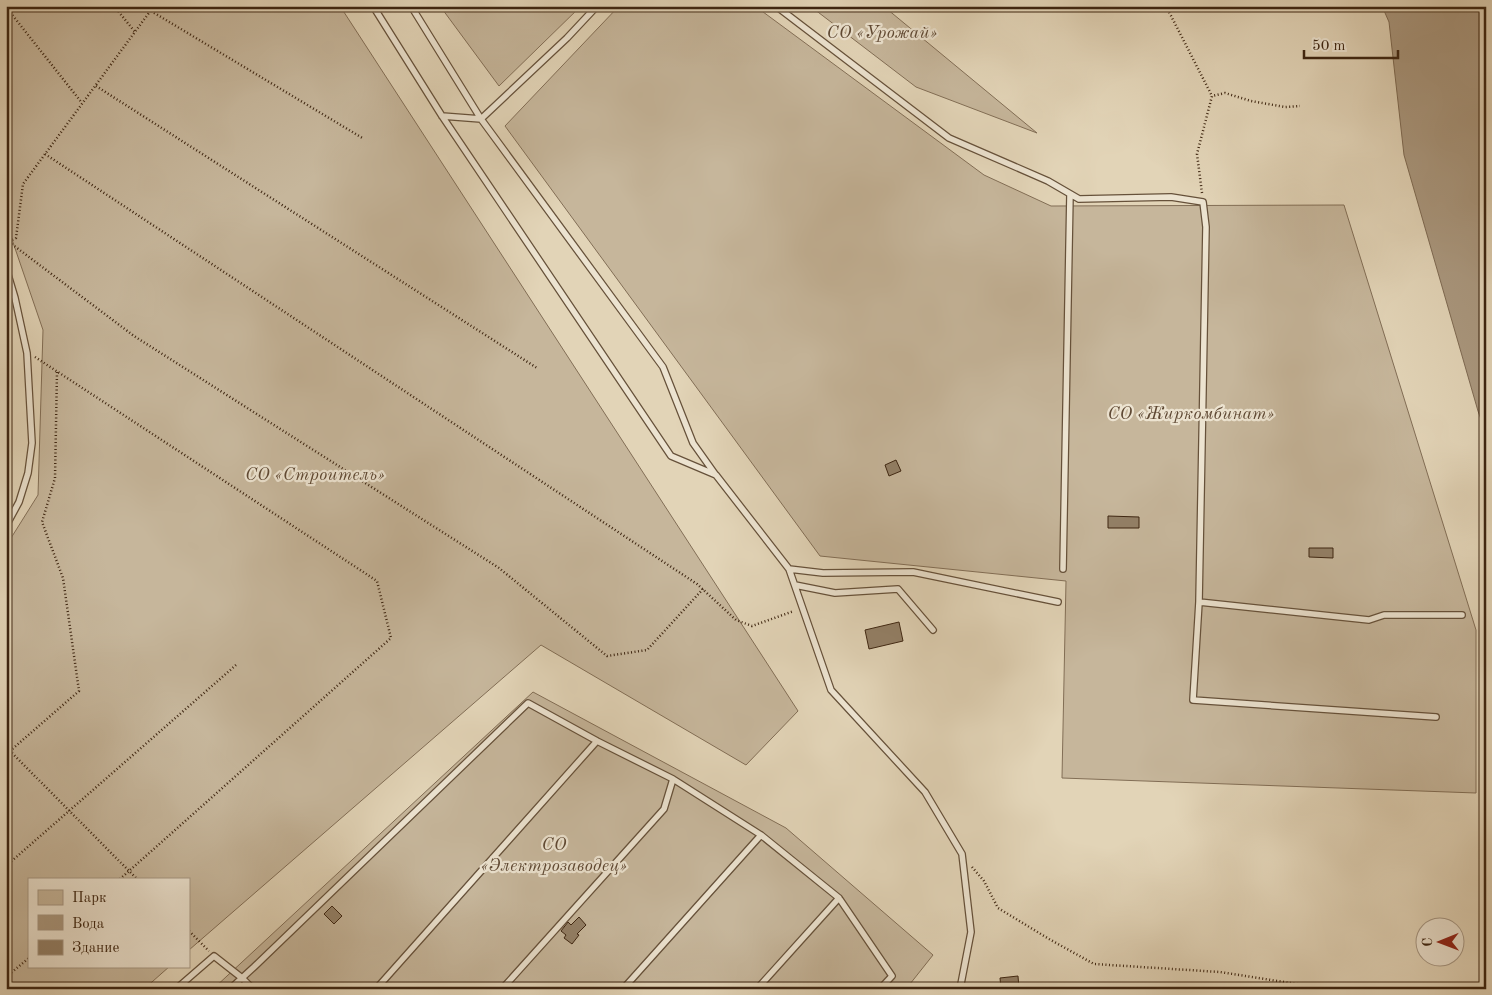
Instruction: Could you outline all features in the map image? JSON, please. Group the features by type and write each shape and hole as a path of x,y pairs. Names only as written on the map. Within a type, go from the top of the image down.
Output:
{"lane":[{"path":"373,6 442,116 671,456 716,475"},
{"path":"411,6 481,119 663,367 693,443 789,569 831,690 924,792 962,854 971,932 960,989"},
{"path":"442,116 481,119 597,6"},
{"path":"776,6 949,138 1048,181 1079,199 1171,197 1203,202 1206,227 1199,602 1193,700 1436,717"},
{"path":"1063,569 1070,194"},
{"path":"6,268 16,298 27,352 32,443 28,473 19,502 6,526"},
{"path":"789,569 823,573 913,572 1058,602"},
{"path":"795,585 835,593 898,589 933,630"},
{"path":"1199,602 1369,620 1384,614 1462,615"},
{"path":"230,989 528,702 597,741 673,779 760,836 839,898 892,976 880,989"},
{"path":"376,989 597,741"},
{"path":"502,989 664,809 673,779"},
{"path":"623,989 760,836"},
{"path":"757,989 839,898"},
{"path":"176,989 214,956 253,989"}],"path":[{"path":"114,6 135,32"},
{"path":"154,6 23,184 16,238 7,243 134,336 499,568 607,656 647,650 703,589"},
{"path":"1166,6 1212,96 1198,154 1203,202"},
{"path":"6,7 82,103"},
{"path":"150,12 364,139"},
{"path":"96,86 537,368"},
{"path":"1212,96 1225,93 1250,101 1285,107 1300,106"},
{"path":"45,154 698,584 736,620 752,626 803,608"},
{"path":"27,352 377,581 391,638 121,878"},
{"path":"6,755 79,691 63,578 42,522 55,478 57,372"},
{"path":"6,866 236,665"},
{"path":"10,752 137,878"},
{"path":"962,854 984,881 998,908 1048,940 1094,964 1220,972 1316,987 1364,989"},
{"path":"190,932 214,956"},
{"path":"6,977 28,959"}],"green space":[{"name":"СО «Строитель»","path":"6,6 340,6 798,711 746,765 541,645 190,949 190,878 28,878 28,968 168,968 144,989 6,989 6,546 38,495 43,330 6,222"},
{"path":"440,6 581,6 499,86"},
{"name":"СО «Жиркомбинат»","path":"619,6 755,6 984,175 1051,206 1344,205 1476,630 1476,793 1062,778 1066,581 820,556 505,126"},
{"name":"СО «Урожай»","path":"810,6 886,6 887,9 1037,133 916,87"},
{"name":"СО «Электрозаводец»","path":"533,692 786,828 933,955 906,989 213,989"}],"water":[{"path":"1382,6 1486,6 1486,433 1404,155 1389,22"}],"building":[{"path":"896,460 901,471 889,476 885,465"},
{"path":"1108,516 1139,517 1139,528 1108,528"},
{"path":"1309,548 1333,548 1333,558 1309,557"},
{"path":"899,622 903,641 869,649 865,630"},
{"path":"332,906 342,916 334,924 324,914"},
{"path":"579,917 586,925 577,934 579,935 572,944 564,938 566,935 561,931 568,922 571,925"},
{"path":"1018,976 1019,989 1001,989 1000,978"}]}
